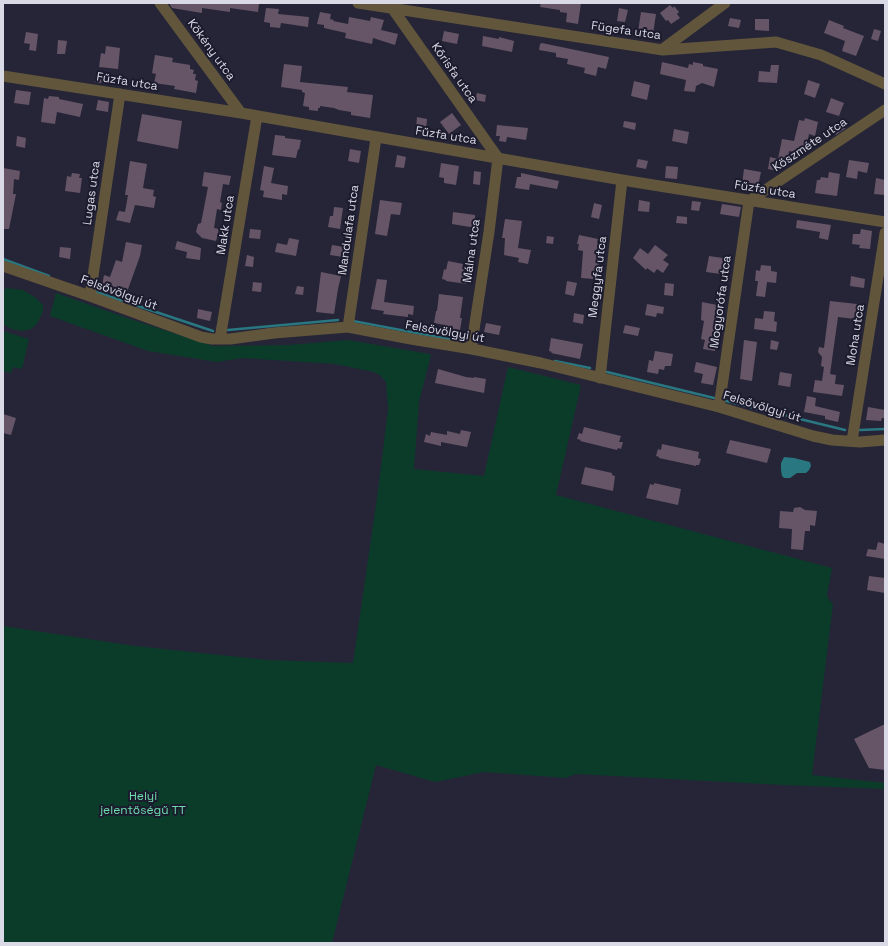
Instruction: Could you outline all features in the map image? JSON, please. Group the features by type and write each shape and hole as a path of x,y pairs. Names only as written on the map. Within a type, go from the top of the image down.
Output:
{"street":[{"name":"Kökény utca","path":"160,3 241,113"},
{"name":"Fügefa utca","path":"358,3 390,6 663,50 776,42 821,56 885,84"},
{"path":"663,50 725,3"},
{"name":"Kőrisfa utca","path":"390,6 498,158"},
{"name":"Fűzfa utca","path":"3,76 241,113 376,138 622,180 885,222"},
{"name":"Lugas utca","path":"90,296 120,94"},
{"name":"Köszméte utca","path":"749,201 885,110"},
{"name":"Makk utca","path":"220,339 257,116"},
{"name":"Mandulafa utca","path":"348,327 376,138"},
{"name":"Málna utca","path":"471,349 489,232 498,158"},
{"name":"Meggyfa utca","path":"600,378 622,180"},
{"name":"Mogyorófa utca","path":"719,407 749,201"},
{"name":"Moha utca","path":"852,441 885,233"},
{"name":"Felsővölgyi út","path":"3,266 201,337 220,339 348,327 541,363 719,407 813,436 832,440 885,440"}],"green space":[{"path":"7,288 23,290 36,298 43,305 43,311 37,324 31,329 22,331 11,329 3,324 3,290"},
{"name":"Helyi jelentőségű TT","path":"56,293 213,346 289,345 348,340 430,354 419,402 414,469 484,476 508,367 581,385 556,495 832,568 827,595 833,604 812,775 885,783 885,789 576,774 566,778 484,772 435,782 376,765 332,943 3,943 3,626 135,646 268,660 353,663 378,491 388,409 386,382 381,376 374,372 335,364 242,358 217,362 148,351 50,316"},
{"path":"3,331 29,339 22,369 13,367 11,373 3,371"}],"shaded area":[{"path":"784,457 810,462 811,466 806,473 797,473 790,478 784,478 782,476 781,463"}],"building":[{"path":"169,3 259,4 258,12 230,8 230,12 202,8 202,13 172,8"},
{"path":"541,3 581,3 578,24 566,22 567,13 560,12 560,10 540,7"},
{"path":"670,5 673,8 674,6 679,12 677,14 680,18 671,24 668,20 666,21 660,13"},
{"path":"266,8 279,9 278,14 309,17 308,27 281,23 280,28 270,27 270,23 264,22"},
{"path":"619,8 628,10 625,22 617,21"},
{"path":"320,12 331,14 330,19 334,20 333,21 348,24 349,17 370,21 371,17 384,20 381,30 398,34 395,45 373,38 372,44 345,38 346,33 324,28 324,25 317,24"},
{"path":"641,12 656,14 653,34 638,32"},
{"path":"730,18 741,20 739,28 728,26"},
{"path":"755,19 769,19 769,31 755,30"},
{"path":"829,20 844,26 843,28 864,36 856,56 842,51 845,41 824,33"},
{"path":"874,29 881,31 878,41 871,39"},
{"path":"444,31 459,34 457,44 442,41"},
{"path":"26,32 38,34 36,51 29,50 30,44 24,43"},
{"path":"483,36 499,39 499,37 514,41 512,52 482,46"},
{"path":"58,40 67,41 65,54 57,54"},
{"path":"542,43 609,57 606,69 598,67 596,76 584,73 585,68 567,64 568,59 556,57 556,53 539,50 540,44"},
{"path":"106,46 120,48 118,69 99,67 101,53 105,54"},
{"path":"155,55 173,58 172,62 190,65 190,69 194,70 193,74 196,74 195,80 198,81 196,93 174,89 175,86 154,83 156,74 152,73"},
{"path":"662,62 688,68 689,64 693,65 693,62 718,69 714,87 702,83 696,86 695,92 684,91 686,80 660,74"},
{"path":"284,64 302,66 300,82 348,87 347,92 373,95 370,118 351,115 351,112 320,106 318,111 309,110 309,107 303,106 305,93 302,92 302,90 281,87"},
{"path":"771,65 779,65 777,83 758,82 759,71 770,72"},
{"path":"97,71 104,72 101,83 95,82"},
{"path":"808,80 820,84 815,98 804,94"},
{"path":"634,81 650,85 647,100 631,96"},
{"path":"16,90 31,92 29,105 14,103"},
{"path":"477,93 486,95 485,102 475,100"},
{"path":"49,96 59,97 59,99 83,104 80,117 57,112 55,124 41,122 44,98 48,99"},
{"path":"831,98 844,103 839,116 826,112"},
{"path":"98,100 109,102 108,112 96,110"},
{"path":"452,113 461,125 449,134 440,122"},
{"path":"142,114 182,121 178,149 137,141"},
{"path":"417,117 427,119 426,130 416,128"},
{"path":"805,118 818,122 815,136 809,134 806,154 789,151 787,167 779,166 778,171 768,169 770,157 778,159 782,139 794,141 799,120 804,121"},
{"path":"624,121 636,123 635,130 623,127"},
{"path":"835,123 846,128 836,135 831,130"},
{"path":"497,125 528,128 526,140 507,137 506,142 499,141 500,136 496,136"},
{"path":"674,129 689,132 687,144 672,141"},
{"path":"275,135 301,140 296,158 272,155"},
{"path":"17,136 26,138 25,148 16,146"},
{"path":"350,149 361,151 359,163 348,161"},
{"path":"397,155 406,157 404,168 395,167"},
{"path":"638,159 648,161 646,169 636,167"},
{"path":"849,160 869,163 867,173 858,171 857,179 846,177"},
{"path":"130,161 147,164 143,188 154,190 153,196 156,197 154,208 135,205 130,223 116,220 119,211 125,212 128,195 125,195"},
{"path":"441,163 459,166 456,185 444,183 444,178 439,177"},
{"path":"264,166 274,168 271,183 288,186 287,195 282,194 282,200 263,197 264,191 260,190"},
{"path":"666,166 678,167 677,179 665,178"},
{"path":"3,168 20,171 19,180 14,179 13,194 16,194 9,229 3,229"},
{"path":"744,169 761,172 758,186 756,188 742,185"},
{"path":"474,171 481,172 480,185 473,184"},
{"path":"204,172 231,176 229,185 223,184 220,202 222,203 221,210 217,209 214,228 219,229 216,241 202,238 196,232 198,224 201,223 208,187 202,186"},
{"path":"829,172 840,174 837,196 815,193 817,180 820,180 821,177 828,178"},
{"path":"72,173 80,174 79,178 82,178 80,193 65,191 67,176 71,177"},
{"path":"521,173 559,181 557,189 530,184 529,190 515,188 517,177 521,177"},
{"path":"876,178 885,180 885,195 874,194"},
{"path":"380,200 402,203 400,215 391,214 387,236 375,234"},
{"path":"639,200 650,202 649,212 638,211"},
{"path":"692,201 701,202 699,211 691,210"},
{"path":"594,203 602,205 599,219 591,217"},
{"path":"722,204 741,207 739,217 720,214"},
{"path":"334,207 343,208 340,229 328,227 330,216 333,216"},
{"path":"453,212 475,215 475,220 477,221 476,228 452,224"},
{"path":"677,216 687,217 687,224 676,223"},
{"path":"505,219 522,221 518,248 531,250 528,264 518,262 519,258 504,255 505,238 502,238"},
{"path":"797,220 831,225 828,240 819,238 820,232 796,228"},
{"path":"250,229 261,230 260,239 249,238"},
{"path":"861,229 872,231 870,249 859,248 860,245 852,244 853,234 860,234"},
{"path":"579,235 598,239 597,243 599,243 596,263 599,263 597,277 594,277 594,279 581,278 583,251 578,250 579,244 577,244"},
{"path":"547,236 554,237 553,244 546,243"},
{"path":"289,238 299,240 296,256 275,252 277,243 287,245"},
{"path":"177,241 201,248 200,260 186,258 187,252 175,249"},
{"path":"126,242 142,245 140,256 127,292 102,286 104,275 110,277 116,260 122,262"},
{"path":"332,245 344,247 343,257 330,255"},
{"path":"655,245 668,255 663,260 669,264 663,273 657,269 654,273 647,268 646,270 633,258 640,248 648,254"},
{"path":"60,247 71,248 70,259 59,257"},
{"path":"247,255 254,257 253,267 245,266"},
{"path":"709,256 730,259 728,275 706,272"},
{"path":"448,261 463,264 462,269 464,269 464,272 469,273 467,284 442,279 444,269 446,270"},
{"path":"761,265 771,266 771,271 777,272 776,283 767,282 765,297 756,296 758,281 755,281 756,270 760,271"},
{"path":"321,272 341,276 334,314 316,312"},
{"path":"851,276 865,279 864,288 850,286"},
{"path":"377,279 387,280 384,302 414,306 413,315 408,314 408,317 383,314 384,311 371,309"},
{"path":"567,281 577,283 574,296 565,294"},
{"path":"253,282 262,283 261,292 252,291"},
{"path":"665,283 674,284 673,296 664,295"},
{"path":"297,286 304,287 303,295 295,294"},
{"path":"439,294 463,297 460,330 445,328 445,325 434,323"},
{"path":"830,301 857,304 855,319 838,317 830,374 836,375 835,384 844,385 842,396 813,392 815,380 822,381 824,367 821,366 822,357 818,352 819,347 824,348"},
{"path":"702,302 722,306 715,351 703,349 705,340 701,339 704,321 701,320"},
{"path":"647,304 664,307 663,314 657,313 656,317 645,315"},
{"path":"198,309 212,312 210,321 197,318"},
{"path":"764,311 775,312 774,321 777,322 776,332 754,329 755,318 763,319"},
{"path":"574,313 584,315 583,324 573,322"},
{"path":"486,323 501,326 499,335 484,332"},
{"path":"625,325 640,328 638,336 623,333"},
{"path":"551,338 583,344 580,359 551,353 552,352 549,351"},
{"path":"744,340 757,342 752,381 740,379"},
{"path":"771,340 779,342 777,350 770,349"},
{"path":"655,351 673,354 671,366 665,366 664,370 659,369 658,374 647,372 649,360 653,361"},
{"path":"696,362 717,367 713,385 701,383 703,374 694,372"},
{"path":"438,369 466,377 486,379 484,393 435,383"},
{"path":"780,372 792,374 790,387 778,385"},
{"path":"807,396 816,398 815,406 840,412 838,422 825,419 825,416 804,412"},
{"path":"868,407 885,410 885,418 882,418 881,421 866,420"},
{"path":"3,414 16,418 11,435 3,433"},
{"path":"584,427 621,436 619,442 623,442 621,449 618,448 617,450 580,441 581,440 577,439 579,433 582,434"},
{"path":"461,430 471,432 467,447 441,442 441,446 424,442 426,434 430,436 431,432 447,435 447,431 460,434"},
{"path":"730,440 771,449 767,463 726,453"},
{"path":"662,444 699,452 698,458 701,459 699,465 696,466 659,458 656,456 658,449 661,450"},
{"path":"585,467 612,473 612,475 615,476 613,491 581,484"},
{"path":"654,483 681,489 678,505 646,498 650,484 654,485"},
{"path":"800,507 805,510 817,511 815,526 810,525 810,531 805,531 803,550 791,549 792,529 779,528 780,511 793,512 794,508"},
{"path":"878,542 885,544 885,559 866,556 868,549 876,550"},
{"path":"869,576 885,578 885,593 867,590"},
{"path":"885,724 885,770 869,768 854,739"}],"waterway":[{"path":"3,259 49,276"},
{"path":"96,292 213,331"},
{"path":"228,330 338,320"},
{"path":"353,321 464,342"},
{"path":"555,361 590,368"},
{"path":"607,372 714,398"},
{"path":"726,401 845,430"},
{"path":"860,430 885,429"}]}
